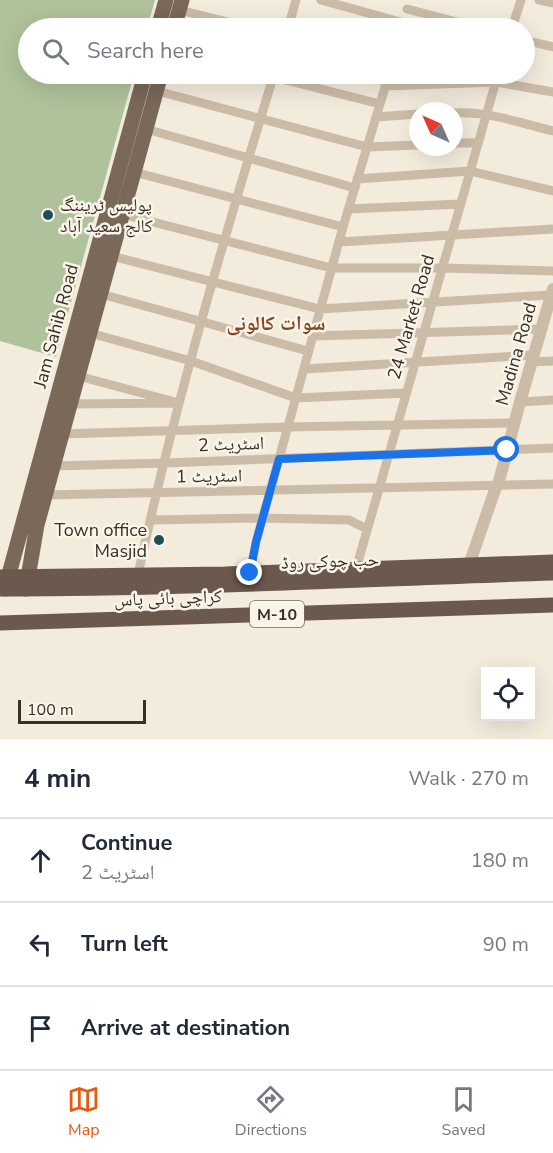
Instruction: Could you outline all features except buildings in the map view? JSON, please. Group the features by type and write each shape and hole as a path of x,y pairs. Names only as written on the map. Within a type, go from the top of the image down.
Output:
{"highway":[{"name":"حب چوکی روڈ","path":"27,583 138,575 553,562"},
{"name":"حب چوکی روڈ","path":"3,583 227,584 553,573"},
{"name":"کراچی بائی پاس","path":"0,623 553,605"}],"main road":[{"path":"161,18 166,0"},
{"name":"Jam Sahib Road","path":"3,583 142,84"},
{"name":"Jam Sahib Road","path":"27,583 37,525 159,84"}],"street":[{"path":"291,18 297,0"},
{"path":"321,0 378,18"},
{"path":"515,18 521,0"},
{"path":"539,0 553,3"},
{"path":"181,5 222,18"},
{"path":"409,5 449,18"},
{"path":"535,42 553,47"},
{"path":"138,575 179,403 224,240 271,84"},
{"path":"307,84 380,104"},
{"path":"250,573 262,518 331,268 385,86 413,84"},
{"name":"24 Market Road","path":"356,569 495,84"},
{"path":"521,84 553,92"},
{"path":"157,91 367,147 409,145"},
{"path":"463,112 486,114 553,130"},
{"path":"376,117 409,115"},
{"path":"146,129 248,158 356,183 470,171 553,191"},
{"path":"463,143 478,143"},
{"path":"134,172 343,227"},
{"path":"348,209 460,204"},
{"path":"123,214 331,268 553,271"},
{"path":"339,242 553,229"},
{"path":"111,256 320,309 552,292"},
{"name":"Madina Road","path":"469,565 498,485 541,329 549,314 552,292"},
{"path":"100,294 308,351"},
{"path":"313,336 541,329"},
{"path":"90,333 191,362 296,398 406,393"},
{"path":"304,369 533,358 553,361"},
{"path":"78,376 179,403"},
{"path":"520,402 553,400"},
{"path":"70,404 179,403"},
{"path":"62,434 514,423"},
{"name":"اسٹریٹ 2","path":"53,466 553,448"},
{"name":"اسٹریٹ 1","path":"45,495 553,484"},
{"path":"151,520 262,518 349,520 367,529"}],"green space":[{"name":"پولیس ٹریننگ کالج سعید آباد","path":"0,0 155,0 150,18 18,18 18,84 131,84 56,357 0,341"}],"place":[{"name":"پولیس ٹریننگ کالج سعید آباد","path":"48,215"},
{"name":"Town office Masjid","path":"159,540"}],"district":[{"name":"سوات کالونی","path":"276,323"}],"route":[{"path":"250,573 256,542 279,459 507,450"}]}
